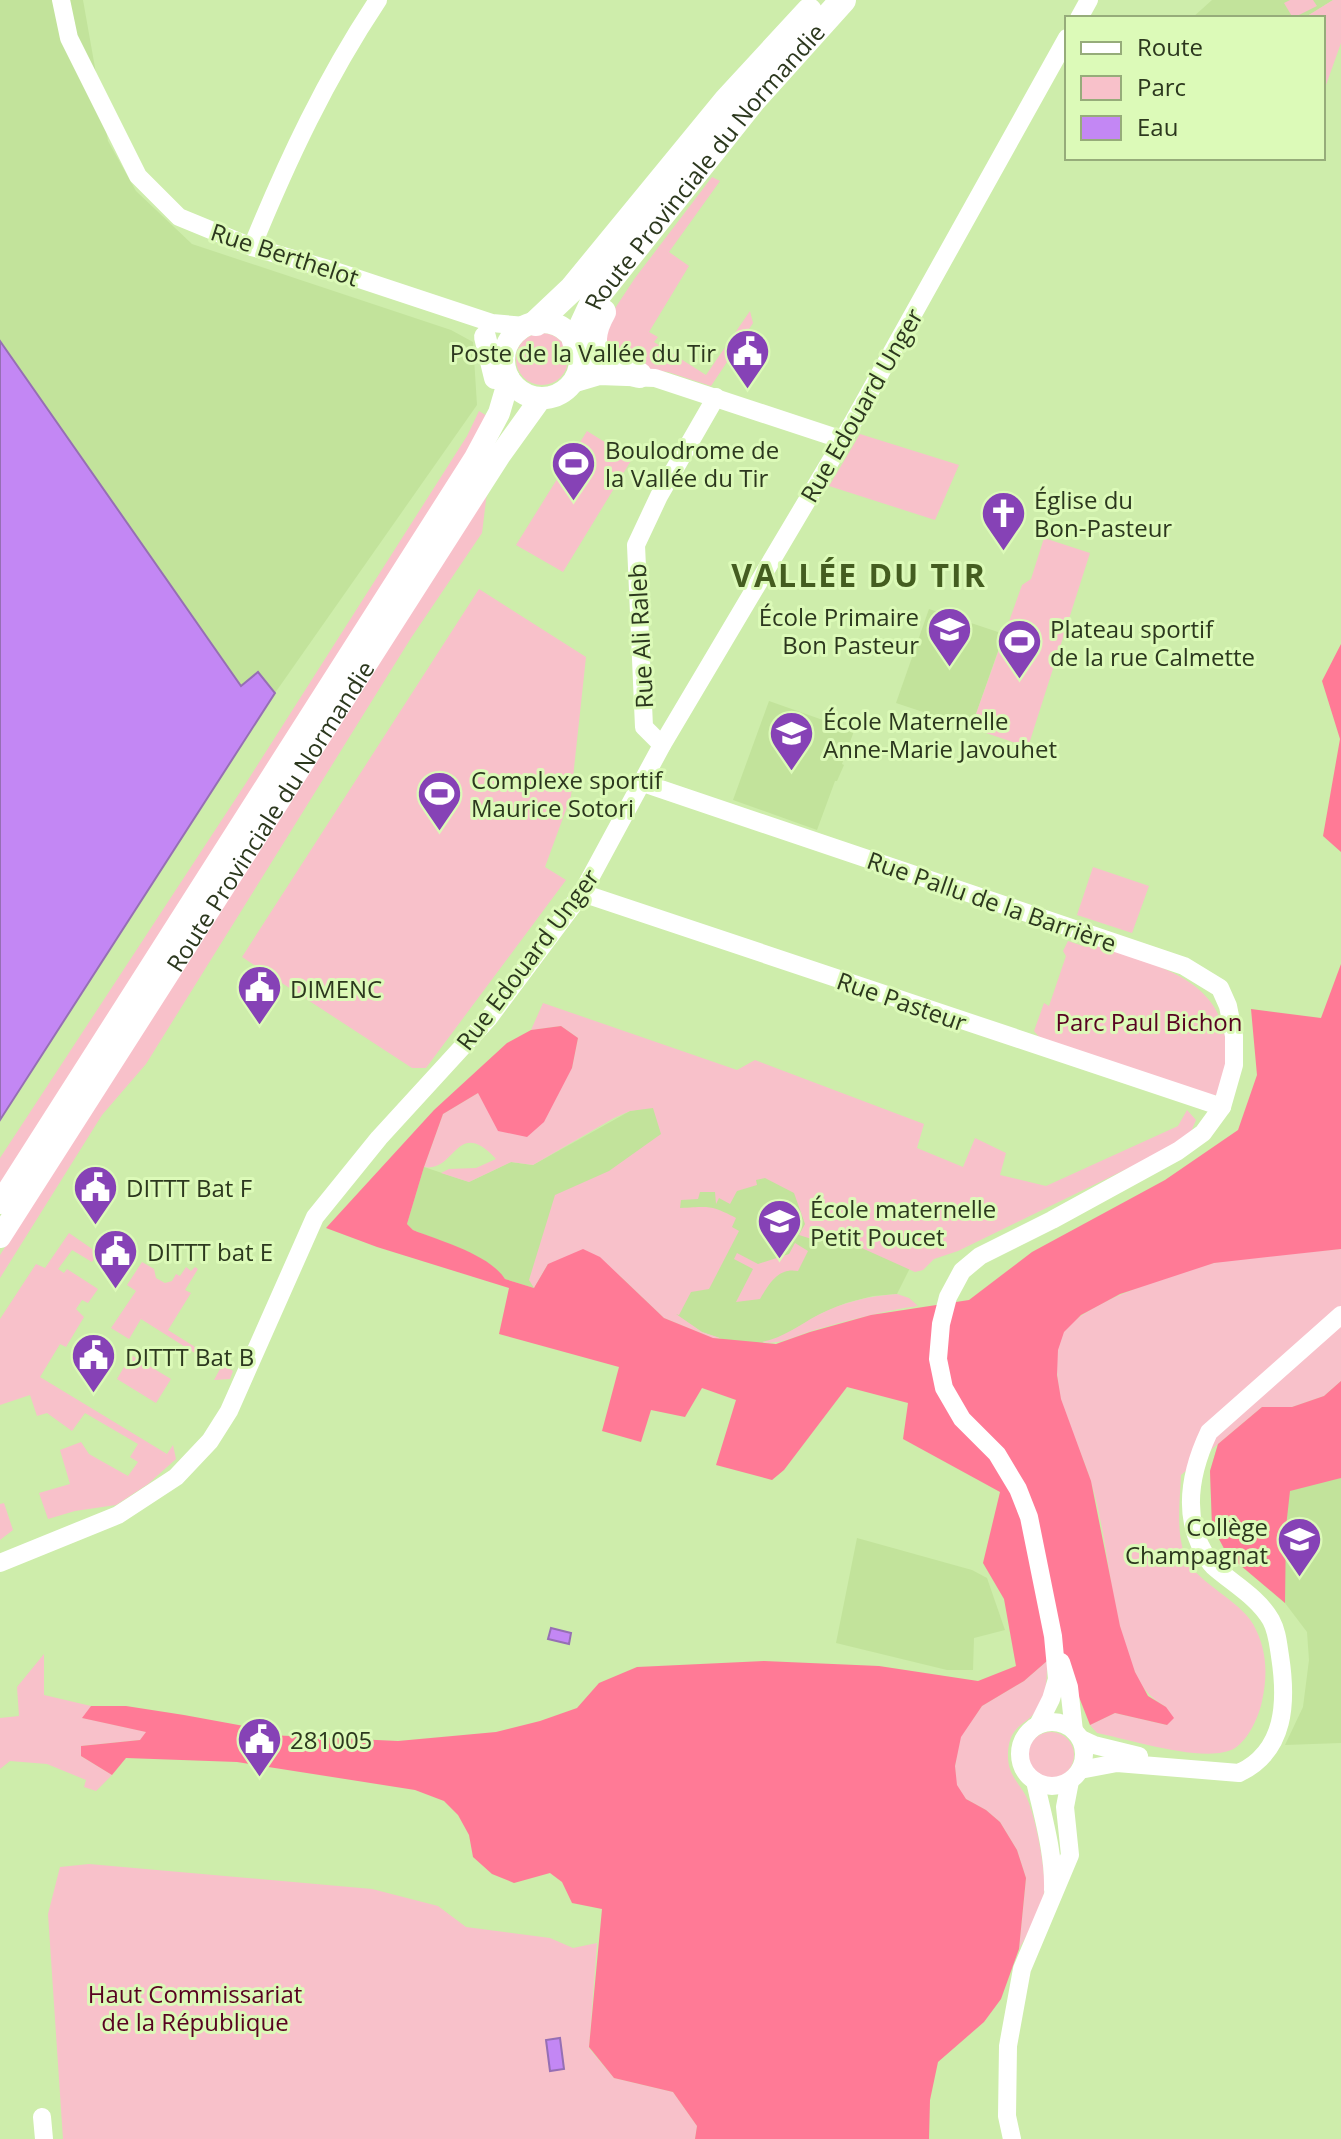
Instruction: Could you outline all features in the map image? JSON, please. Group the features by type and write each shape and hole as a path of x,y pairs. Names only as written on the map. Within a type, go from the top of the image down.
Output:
{"highway":[{"name":"Route Provinciale du Normandie","path":"530,324 572,289 727,100 820,0"},
{"name":"Route Provinciale du Normandie","path":"577,344 594,300 754,99 843,0"},
{"path":"639,375 600,365 594,352 593,337 598,319 763,102 794,55"}],"main road":[{"path":"530,324 558,326 577,344 578,375 557,395 541,398 522,392 507,370 509,341 530,324"},
{"path":"475,458 493,410 495,377 485,337"},
{"name":"Route Provinciale du Normandie","path":"0,1203 475,458 499,413 507,370"},
{"name":"Route Provinciale du Normandie","path":"0,1237 500,455 541,398"}],"street":[{"name":"Rue Berthelot","path":"61,0 69,38 138,176 179,217 252,247 492,323 530,324"},
{"path":"252,247 283,170 319,96 378,0"},
{"name":"Rue Edouard Unger","path":"0,1563 118,1515 176,1477 210,1441 229,1411 315,1217 379,1138 488,1019 582,893 662,745 843,440 1065,42"},
{"name":"Rue Berthelot","path":"447,308 496,348 507,370"},
{"path":"577,344 585,361 599,376"},
{"path":"572,384 599,376 639,375 716,397 843,440"},
{"name":"Rue Ali Raleb","path":"662,745 644,727 636,545 659,496 716,397"},
{"name":"Rue Pallu de la Barrière","path":"643,783 1184,966 1220,988 1228,1006 1234,1036 1234,1065 1222,1107"},
{"name":"Rue Pasteur","path":"582,893 1222,1107"},
{"path":"1012,2139 1007,2116 1009,2039 1022,1969 1070,1855 1065,1807 1075,1775 1084,1760 1069,1687 1053,1636 1029,1517 1018,1489 997,1454 962,1419 944,1388 938,1359 941,1324 948,1297 962,1271 980,1256 1178,1151 1203,1133 1222,1107"},
{"path":"1196,1769 1116,1751 1077,1735 1056,1722 1038,1725 1029,1731 1020,1748 1022,1767 1035,1781 1052,1786 1075,1775 1117,1763 1239,1773 1254,1766 1265,1754 1280,1728 1283,1677 1276,1631 1258,1602 1209,1563 1197,1539 1191,1511 1192,1483 1197,1458 1209,1432 1341,1315"},
{"path":"1038,1725 1057,1679 1053,1636"},
{"path":"1035,1781 1054,1870 1053,1901"},
{"path":"42,2117 44,2139"}],"shaded area":[{"path":"0,0 83,0 108,141 136,191 192,244 451,330 473,342 477,405 275,693 258,672 241,686 0,341"},
{"path":"1212,0 1333,0 1307,16 1194,16"},
{"name":"École Primaire Bon Pasteur","path":"929,609 1004,634 971,728 896,703"},
{"path":"1341,644 1341,852 1323,836 1340,739 1322,681"},
{"name":"École Maternelle Anne-Marie Javouhet","path":"769,701 854,731 844,765 817,830 733,800"},
{"path":"1341,964 1341,1249 1214,1263 1120,1294 1081,1315 1064,1332 1058,1350 1057,1375 1061,1399 1091,1481 1120,1626 1135,1672 1148,1696 1166,1707 1174,1718 1167,1725 1115,1713 1090,1725 1079,1697 1047,1661 1024,1681 982,1706 961,1737 955,1766 957,1785 966,1799 1000,1822 1017,1850 1026,1878 1019,1949 1001,1999 984,2022 938,2062 930,2100 929,2139 695,2139 697,2126 673,2092 614,2078 589,2047 602,1909 572,1903 562,1882 550,1873 514,1883 492,1874 473,1857 469,1835 458,1815 444,1801 415,1790 237,1762 126,1758 112,1775 81,1756 81,1746 140,1740 146,1732 82,1718 91,1706 126,1706 184,1715 244,1726 269,1735 398,1741 496,1732 540,1721 577,1708 599,1683 637,1667 764,1661 879,1666 978,1681 1016,1666 1004,1599 983,1563 1000,1492 903,1439 908,1403 847,1387 784,1470 772,1480 716,1465 736,1400 702,1388 685,1417 651,1410 641,1442 602,1431 619,1367 499,1334 509,1288 326,1228 434,1110 507,1043 531,1030 561,1026 578,1038 572,1068 544,1122 527,1137 498,1131 478,1093 443,1114 407,1224 413,1230 476,1255 498,1270 505,1279 534,1288 548,1264 583,1249 600,1257 664,1318 713,1338 776,1344 871,1315 969,1300 1032,1252 1165,1180 1238,1130 1257,1075 1251,1009 1321,1018"},
{"path":"701,1092 534,1288 505,1279 468,1252 413,1230 407,1224 424,1167 469,1182 511,1162 533,1165 630,1111"},
{"name":"École maternelle Petit Poucet","path":"787,1171 927,1234 897,1294 846,1303 766,1342 750,1344 728,1341 702,1332 672,1312 658,1218 689,1189"},
{"name":"Collège Champagnat","path":"1341,1381 1341,1743 1285,1745 1303,1707 1309,1660 1307,1632 1285,1603 1227,1554 1212,1526 1210,1471 1218,1444 1324,1396"},
{"path":"1341,1381 1341,1478 1290,1491 1285,1603 1227,1554 1212,1526 1210,1471 1218,1444 1262,1407 1292,1407 1324,1396"},
{"path":"857,1538 972,1570 987,1578 1005,1630 974,1638 973,1670 947,1670 836,1643"}],"green space":[{"path":"1313,0 1317,6 1292,16 1284,3"},
{"path":"1333,0 1341,0 1341,43 1326,85 1325,16 1307,16"},
{"path":"712,177 720,181 669,252 689,266 649,332 658,337 654,342 706,375 750,311 753,323 711,386 668,372 629,367 603,357 602,328 635,278"},
{"path":"542,333 561,340 568,359 561,378 542,385 523,378 516,359 523,340"},
{"path":"479,411 487,416 465,464 0,1185 0,1158 246,783 467,436"},
{"name":"Boulodrome de la Vallée du Tir","path":"587,431 632,459 563,572 516,545"},
{"path":"860,434 959,465 935,520 829,486"},
{"path":"487,492 482,533 411,638 146,1064 102,1115 0,1278 0,1255"},
{"name":"Plateau sportif de la rue Calmette","path":"1044,538 1090,553 1028,747 971,728 1022,585 1031,579"},
{"name":"Complexe sportif Maurice Sotori","path":"479,589 586,657 571,796 545,867 566,880 426,1068 412,1068 242,957"},
{"path":"1093,867 1149,886 1132,933 1077,915"},
{"name":"Parc Paul Bichon","path":"1068,941 1086,947 1088,943 1172,972 1194,986 1211,1003 1222,1025 1226,1054 1221,1090 1216,1095 1208,1096 1040,1038 1034,1031 1044,1003 1049,1006"},
{"path":"543,1003 737,1070 755,1060 924,1124 917,1148 963,1167 975,1138 1006,1153 1000,1175 1046,1186 1178,1126 1187,1110 1196,1120 1188,1139 958,1251 934,1259 923,1270 915,1272 824,1231 818,1241 799,1235 805,1224 794,1193 765,1178 756,1180 757,1185 737,1191 730,1204 719,1198 716,1204 715,1192 700,1192 698,1199 681,1200 680,1208 709,1207 736,1218 732,1227 739,1231 709,1289 691,1292 679,1315 676,1314 702,1332 720,1338 713,1338 664,1318 620,1276 548,1264 534,1288 529,1280 555,1195 609,1171 661,1134 653,1108 630,1111 614,1118 533,1165 511,1162 469,1182 441,1173 449,1169 476,1168 496,1159 483,1147 472,1143 464,1144 435,1167 424,1167 443,1114 478,1093 572,1068 578,1038 561,1026 531,1030"},
{"path":"69,1233 98,1253 92,1262 72,1250 58,1269 64,1273 67,1269 98,1289 88,1303 82,1300 76,1309 84,1317 66,1347 60,1344 40,1377 167,1454 173,1445 176,1459 148,1484 116,1505 48,1519 39,1493 70,1484 60,1450 81,1442 89,1454 128,1476 138,1462 130,1457 138,1444 85,1413 72,1431 47,1413 37,1416 30,1395 0,1405 0,1319 36,1264 45,1268"},
{"path":"795,1243 808,1251 798,1271 780,1274 760,1299 736,1302 753,1269 734,1259 737,1253 758,1264 789,1254"},
{"path":"1341,1249 1341,1381 1324,1396 1292,1407 1262,1407 1181,1475 1180,1529 1187,1560 1200,1576 1247,1615 1261,1643 1265,1681 1261,1707 1253,1727 1235,1748 1206,1754 1097,1733 1090,1725 1115,1713 1167,1725 1166,1707 1144,1688 1126,1649 1088,1471 1060,1396 1057,1362 1061,1337 1076,1319 1092,1309 1134,1289 1179,1273 1245,1258"},
{"path":"142,1262 154,1269 156,1278 165,1283 172,1281 176,1274 180,1276 186,1267 191,1271 195,1267 198,1269 185,1290 191,1293 168,1330 233,1371 230,1379 214,1380 220,1369 141,1319 129,1339 111,1328 136,1291 127,1285"},
{"path":"897,1294 909,1298 918,1306 851,1320 781,1341 762,1342 837,1307 866,1298"},
{"path":"131,1355 171,1379 156,1403 117,1379"},
{"path":"4,1503 13,1530 0,1540 0,1504"},
{"path":"44,1654 44,1695 91,1706 83,1718 147,1732 140,1740 81,1746 81,1756 112,1775 96,1791 84,1787 86,1780 47,1764 10,1761 0,1769 0,1718 19,1716 17,1687"},
{"path":"1047,1661 1046,1685 1041,1703 1015,1730 1008,1752 1011,1771 1026,1796 1033,1816 1044,1884 1040,1908 1019,1949 1026,1878 1017,1850 1000,1822 966,1799 956,1785 955,1766 960,1737 982,1706 1024,1681"},
{"path":"1051,1732 1067,1739 1074,1755 1067,1771 1051,1778 1035,1771 1028,1755 1035,1739"},
{"name":"Haut Commissariat de la République","path":"89,1864 372,1889 438,1906 466,1927 550,1938 573,1948 597,1943 589,2048 614,2078 673,2092 697,2126 695,2139 63,2139 48,1914 60,1867"}],"water":[{"path":"0,341 241,686 258,672 275,693 0,1120"},
{"path":"551,1628 571,1633 569,1644 548,1639"},
{"path":"560,2038 564,2069 550,2071 546,2040"}],"place":[{"name":"Poste de la Vallée du Tir","path":"747,391"},
{"name":"Boulodrome de la Vallée du Tir","path":"574,502"},
{"name":"Église du Bon-Pasteur","path":"1003,552"},
{"name":"École Primaire Bon Pasteur","path":"950,669"},
{"name":"Plateau sportif de la rue Calmette","path":"1019,681"},
{"name":"École Maternelle Anne-Marie Javouhet","path":"792,773"},
{"name":"Complexe sportif Maurice Sotori","path":"440,832"},
{"name":"DIMENC","path":"259,1027"},
{"name":"DITTT Bat F","path":"95,1226"},
{"name":"École maternelle Petit Poucet","path":"779,1261"},
{"name":"DITTT bat E","path":"116,1290"},
{"name":"DITTT Bat B","path":"94,1395"},
{"name":"Collège Champagnat","path":"1299,1579"},
{"name":"281005","path":"259,1778"}],"district":[{"name":"VALLÉE DU TIR","path":"859,574"}]}
